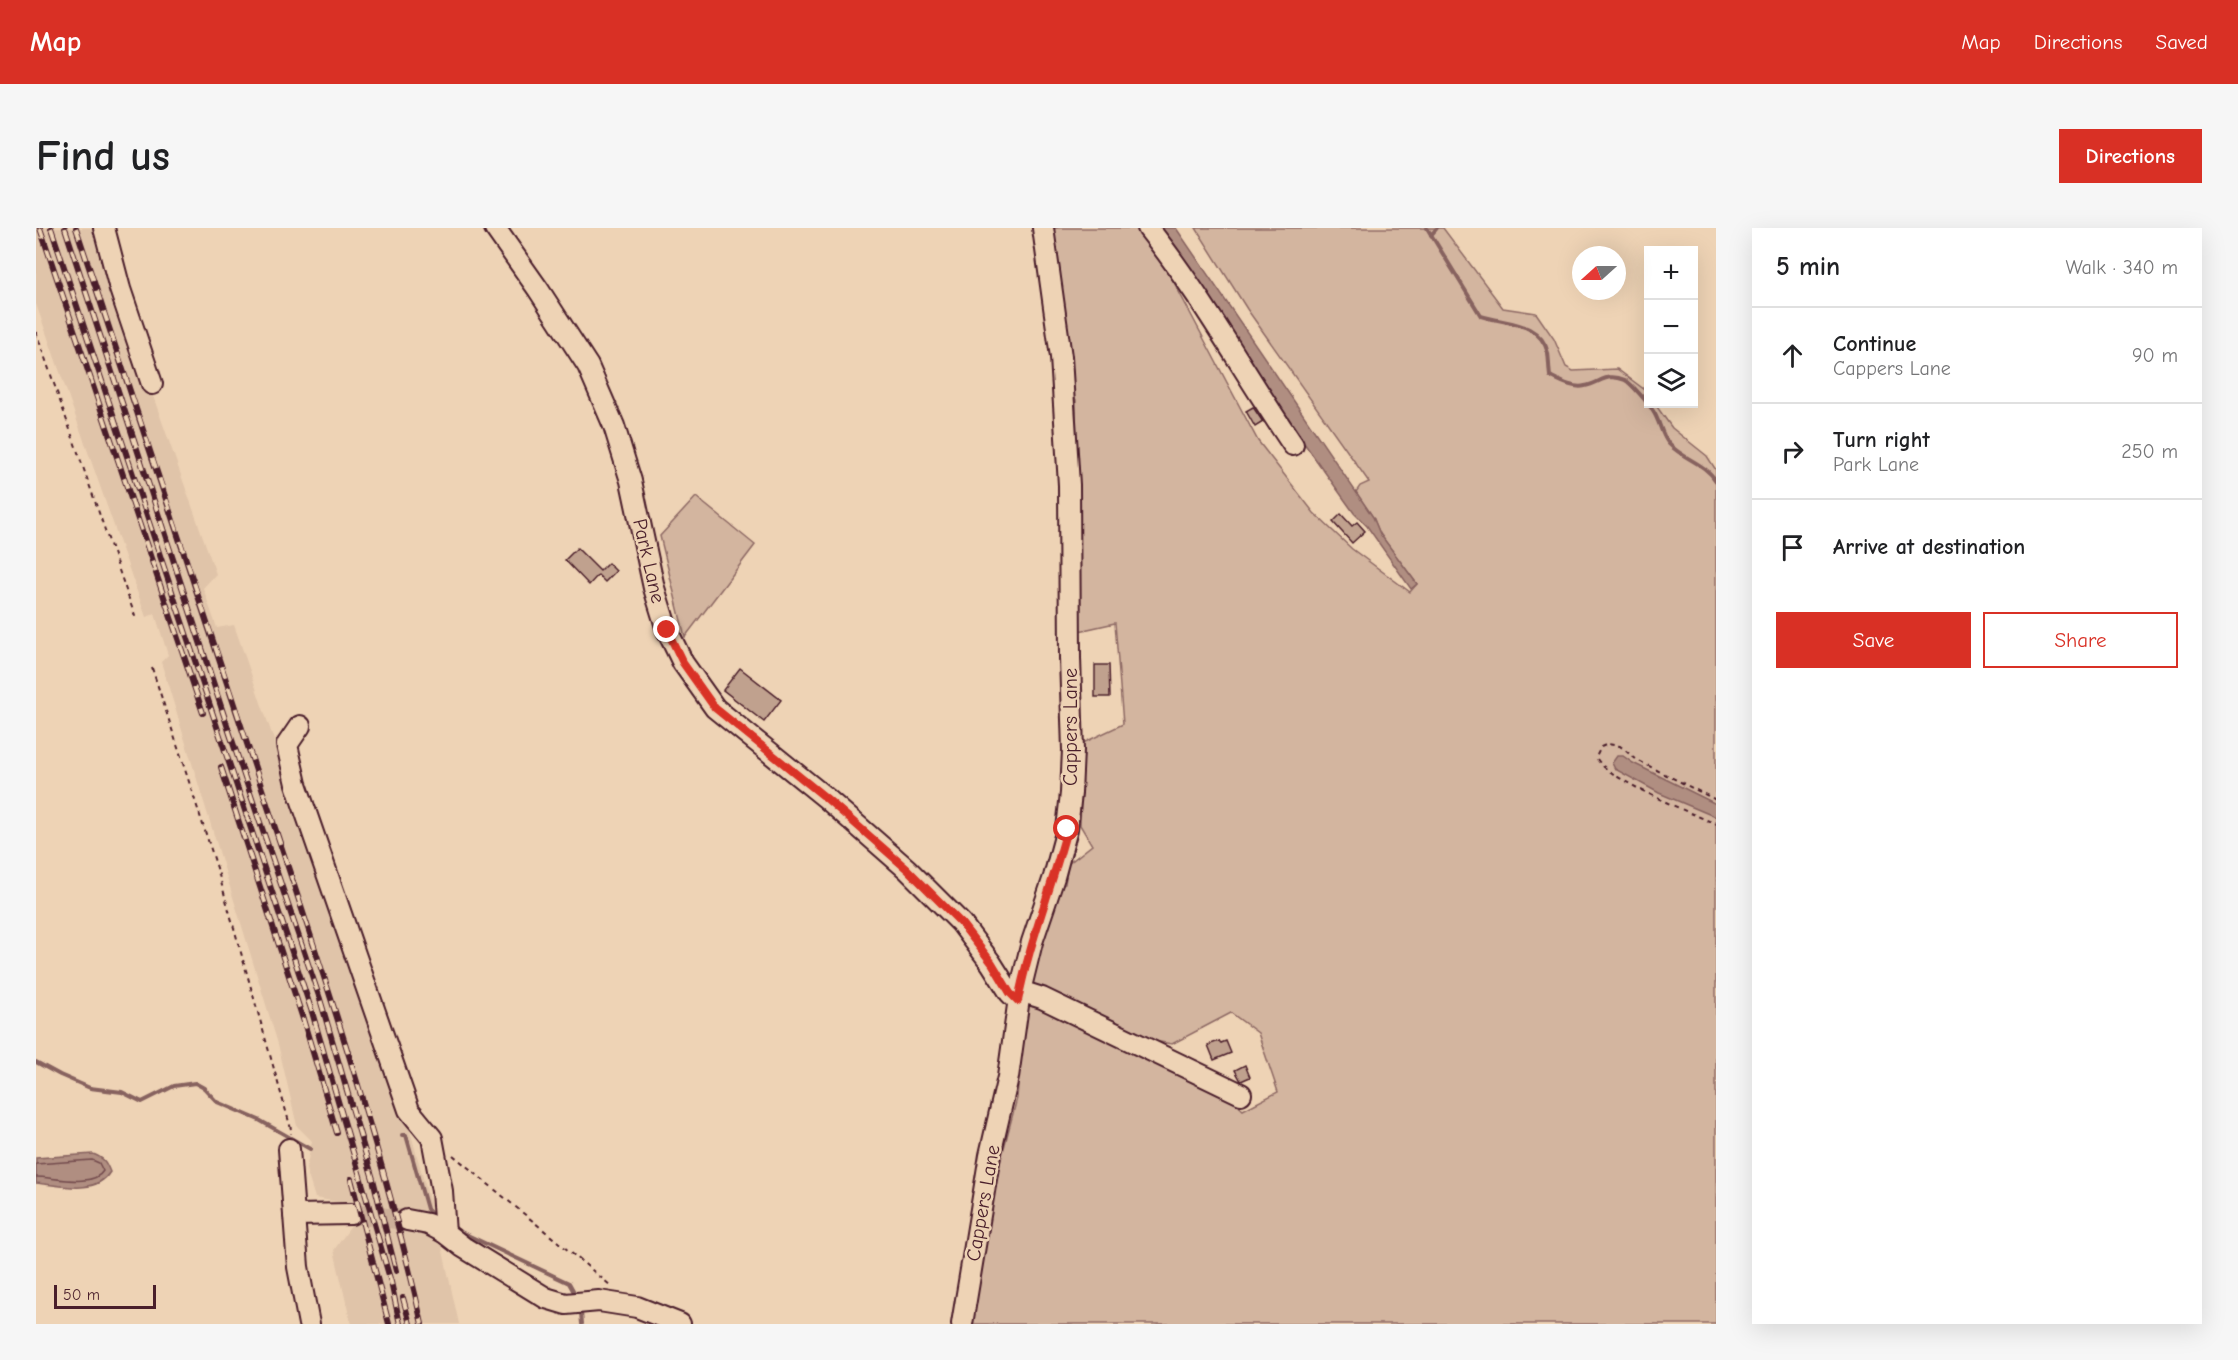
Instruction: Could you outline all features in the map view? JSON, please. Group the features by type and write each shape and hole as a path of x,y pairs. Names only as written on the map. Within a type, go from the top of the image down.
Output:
{"street":[{"path":"104,228 120,289 152,384"},
{"name":"Park Lane","path":"495,228 588,366 614,426 631,481 654,588 667,630 683,663 715,708 871,837 954,915 992,963 1010,993 1019,996"},
{"name":"Cappers Lane","path":"962,1324 990,1155 1008,1077 1019,996 1032,942 1067,829 1071,793 1073,750 1069,485 1061,357 1043,228"},
{"path":"1148,228 1175,262 1293,445"},
{"path":"300,726 287,745 296,784 409,1110 432,1138 442,1191 445,1233"},
{"path":"1019,996 1042,998 1241,1094"},
{"path":"289,1149 298,1267 309,1324"},
{"path":"294,1215 351,1214"},
{"path":"407,1220 428,1224 445,1233 463,1247 546,1298 566,1304 599,1300 637,1307 680,1324"}],"path":[{"path":"36,332 136,619"},
{"path":"152,668 217,868 291,1129"},
{"path":"1716,800 1637,760 1620,746 1608,744 1601,747 1596,757 1598,764 1609,772 1678,808 1716,824"},
{"path":"432,1138 610,1285"}],"shaded area":[{"path":"36,228 99,228 113,283 216,574 203,588 217,628 234,625 410,1131 431,1206 425,1215 429,1232 441,1242 459,1324 351,1324 334,1250 354,1222 349,1204 315,1198 306,1169 312,1141 297,1126 278,1044 161,662 168,655 155,614 146,617 36,304"},
{"path":"1055,228 1138,228 1149,240 1169,273 1258,441 1314,513 1352,549 1410,592 1417,584 1380,534 1373,517 1356,492 1360,486 1369,482 1247,309 1196,228 1443,228 1503,308 1536,313 1554,339 1566,367 1573,371 1617,369 1644,389 1644,408 1658,408 1672,428 1707,456 1716,470 1716,1324 971,1324 991,1198 1017,1098 1025,1005 1039,1003 1227,1095 1243,1110 1278,1092 1258,1033 1231,1013 1172,1044 1154,1041 1032,986 1043,933 1058,887 1065,884 1068,864 1092,845 1080,825 1083,743 1123,724 1115,623 1079,631 1076,400 1069,387 1053,234"},
{"path":"696,497 755,545 685,637 660,536"}],"water":[{"path":"1156,228 1176,228 1373,517 1380,534 1417,584 1411,589 1264,387"},
{"path":"1617,756 1623,756 1716,804 1716,817 1659,793 1615,769 1612,763"},
{"path":"93,1154 104,1161 110,1172 95,1184 86,1187 66,1187 36,1183 36,1158"}],"building":[{"path":"1253,407 1263,422 1255,427 1246,411"},
{"path":"1341,514 1352,526 1357,522 1365,531 1352,543 1333,522"},
{"path":"577,548 600,571 608,563 616,571 605,582 598,575 589,585 565,560"},
{"path":"1095,665 1109,665 1110,697 1095,697"},
{"path":"740,668 781,700 764,722 723,690"},
{"path":"1219,1041 1221,1043 1226,1041 1231,1053 1214,1060 1208,1045"},
{"path":"1245,1065 1250,1077 1241,1081 1235,1070"}],"waterway":[{"path":"1427,228 1481,316 1521,326 1538,335 1548,353 1550,376 1563,382 1581,387 1613,377 1628,382 1651,408 1669,444 1700,465 1716,481"},
{"path":"1431,235 1437,228"},
{"path":"36,1062 90,1088 122,1092 142,1102 174,1086 195,1083 204,1088 217,1102 259,1120 310,1149"},
{"path":"402,1135 406,1135 427,1209 435,1218"},
{"path":"461,1232 569,1283 574,1292"},
{"path":"581,1312 582,1324"}],"tunnel":[{"path":"351,1214 407,1220"}],"railway":[{"path":"40,228 203,713"},
{"path":"51,228 312,1012 391,1282 400,1324"},
{"path":"65,228 230,734 320,999 373,1179 396,1271"},
{"path":"76,228 331,997 389,1192 422,1324"},
{"path":"221,767 303,1019 337,1133"},
{"path":"351,1179 389,1324"},
{"path":"403,1298 410,1324"}],"route":[{"path":"667,630 683,663 715,708 826,798 907,869 961,923 1018,1001 1032,942 1067,829"}]}
